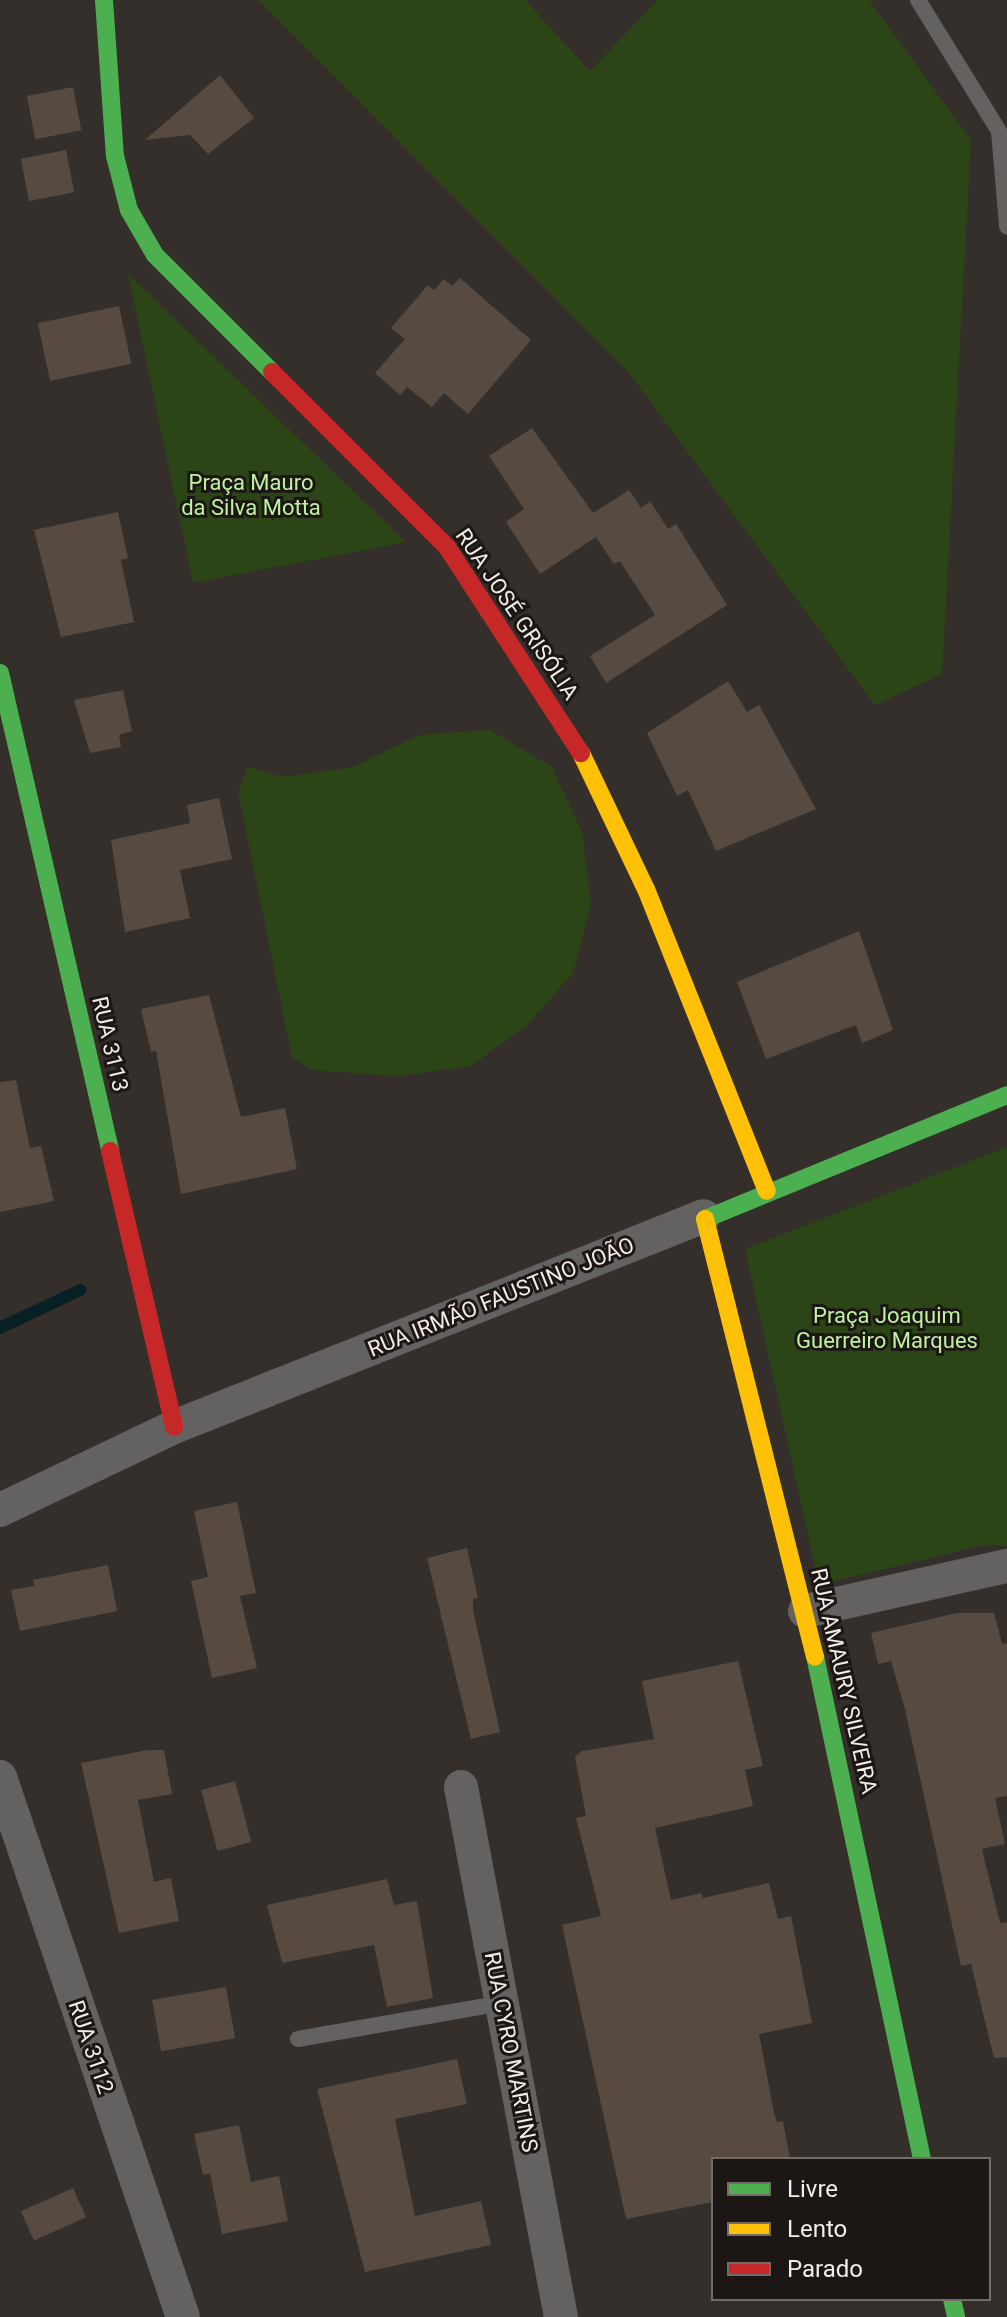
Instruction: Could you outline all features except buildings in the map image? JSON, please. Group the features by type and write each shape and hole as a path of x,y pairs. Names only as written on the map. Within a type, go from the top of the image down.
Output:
{"street":[{"name":"RUA JOSÉ GRISÓLIA","path":"104,0 115,156 129,210 155,255 447,547 573,739 646,889 767,1191"},
{"name":"RUA 3113","path":"0,673 174,1427"},
{"name":"RUA IRMÃO FAUSTINO JOÃO","path":"0,1510 174,1427 1007,1095"},
{"name":"RUA AMAURY SILVEIRA","path":"704,1216 805,1611 922,2157"},
{"path":"805,1611 1007,1566"},
{"name":"RUA 3112","path":"0,1777 183,2317"},
{"name":"RUA CYRO MARTINS","path":"461,1787 561,2317"}],"lane":[{"path":"918,0 999,131 1007,227"},
{"path":"298,2039 502,2003"}],"green space":[{"path":"258,0 525,0 590,71 658,0 869,0 971,140 942,674 875,705 629,373"},
{"name":"Praça Mauro da Silva Motta","path":"128,274 406,542 193,583"},
{"path":"490,730 552,767 582,832 591,904 573,973 528,1024 471,1066 398,1076 312,1070 292,1057 238,792 248,767 283,777 353,767 419,735"},
{"name":"Praça Joaquim Guerreiro Marques","path":"1007,1147 1007,1546 983,1545 819,1585 745,1249"}],"waterway":[{"path":"0,1328 80,1290"}],"traffic: fast":[{"path":"104,0 115,156 129,210 155,255 272,372"},
{"path":"0,673 110,1151"},
{"path":"705,1219 1007,1095"},
{"path":"815,1656 922,2157"},
{"path":"952,2301 956,2317"}],"traffic: slow":[{"path":"581,753 646,889 767,1191"},
{"path":"705,1219 815,1656"}],"traffic: jam":[{"path":"272,372 447,547 581,753"},
{"path":"110,1151 174,1427"}]}
